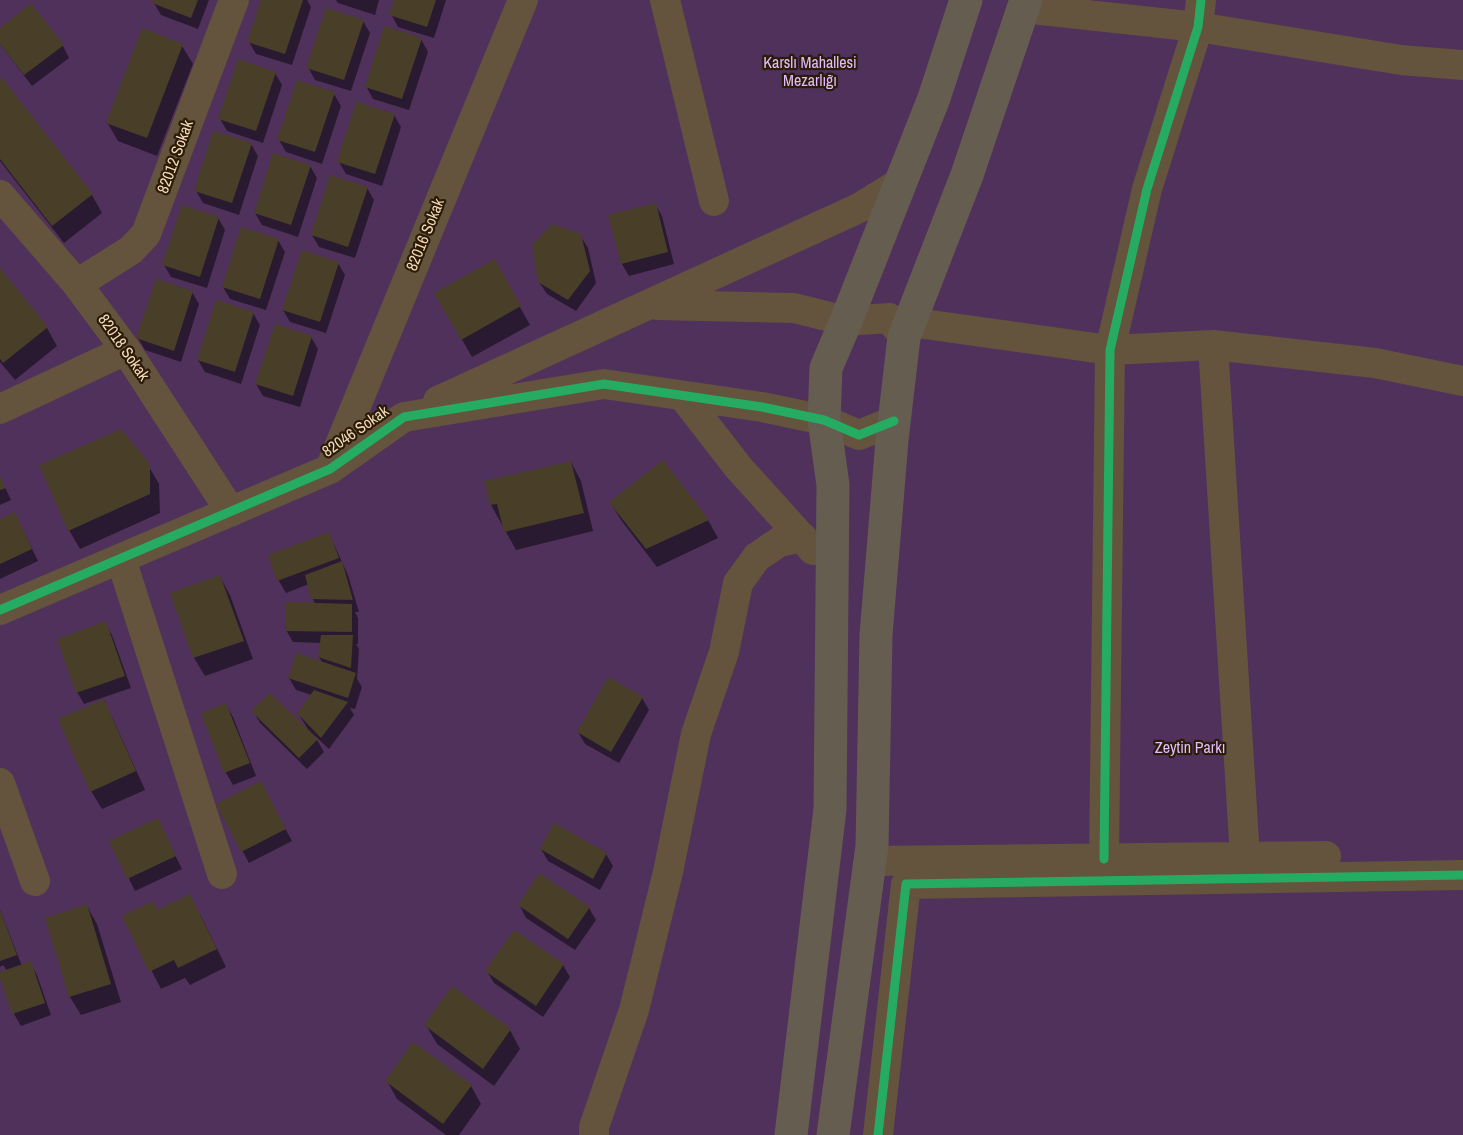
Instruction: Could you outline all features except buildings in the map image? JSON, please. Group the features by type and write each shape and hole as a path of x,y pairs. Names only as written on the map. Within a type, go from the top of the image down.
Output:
{"main road":[{"path":"791,1135 830,809 833,484 824,420 826,368 934,98 966,0"},
{"path":"832,1135 870,861 876,635 894,421 907,330 967,175 1024,4"}],"street":[{"name":"82012 Sokak","path":"77,284 130,250 146,234 234,0"},
{"name":"82016 Sokak","path":"330,469 523,0"},
{"path":"665,0 714,201"},
{"path":"1024,4 1199,14 1401,60 1463,65"},
{"path":"1104,859 1110,350 1147,189 1199,14"},
{"path":"404,417 859,208 901,182"},
{"name":"82018 Sokak","path":"0,195 77,284 126,350 231,512"},
{"path":"649,305 794,308 846,321 889,318 907,330 1110,350 1213,345 1376,363 1463,381"},
{"path":"1213,345 1245,857"},
{"path":"0,409 126,350"},
{"name":"82046 Sokak","path":"0,610 330,469 404,417 604,384 762,407 824,420 859,435 894,421"},
{"path":"683,396 738,467 832,573"},
{"path":"594,1135 594,1127 634,1010 668,872 696,734 724,652 738,583 757,557 779,542 802,537"},
{"path":"121,559 222,874"},
{"path":"0,783 35,881"},
{"path":"870,861 1463,855"},
{"path":"878,1135 906,884 1463,875"}],"green space":[{"path":"0,0 1463,0 1463,1135 0,1135"}],"cycle path":[{"path":"1104,859 1110,350 1147,189 1198,27 1201,0"},
{"path":"0,610 330,469 404,417 604,384 762,407 824,420 859,435 894,421"},
{"path":"878,1135 906,884 1463,875"}],"park label":[{"name":"Karslı Mahallesi Mezarlığı","path":"810,73"},
{"name":"Zeytin Parkı","path":"1190,749"}]}
